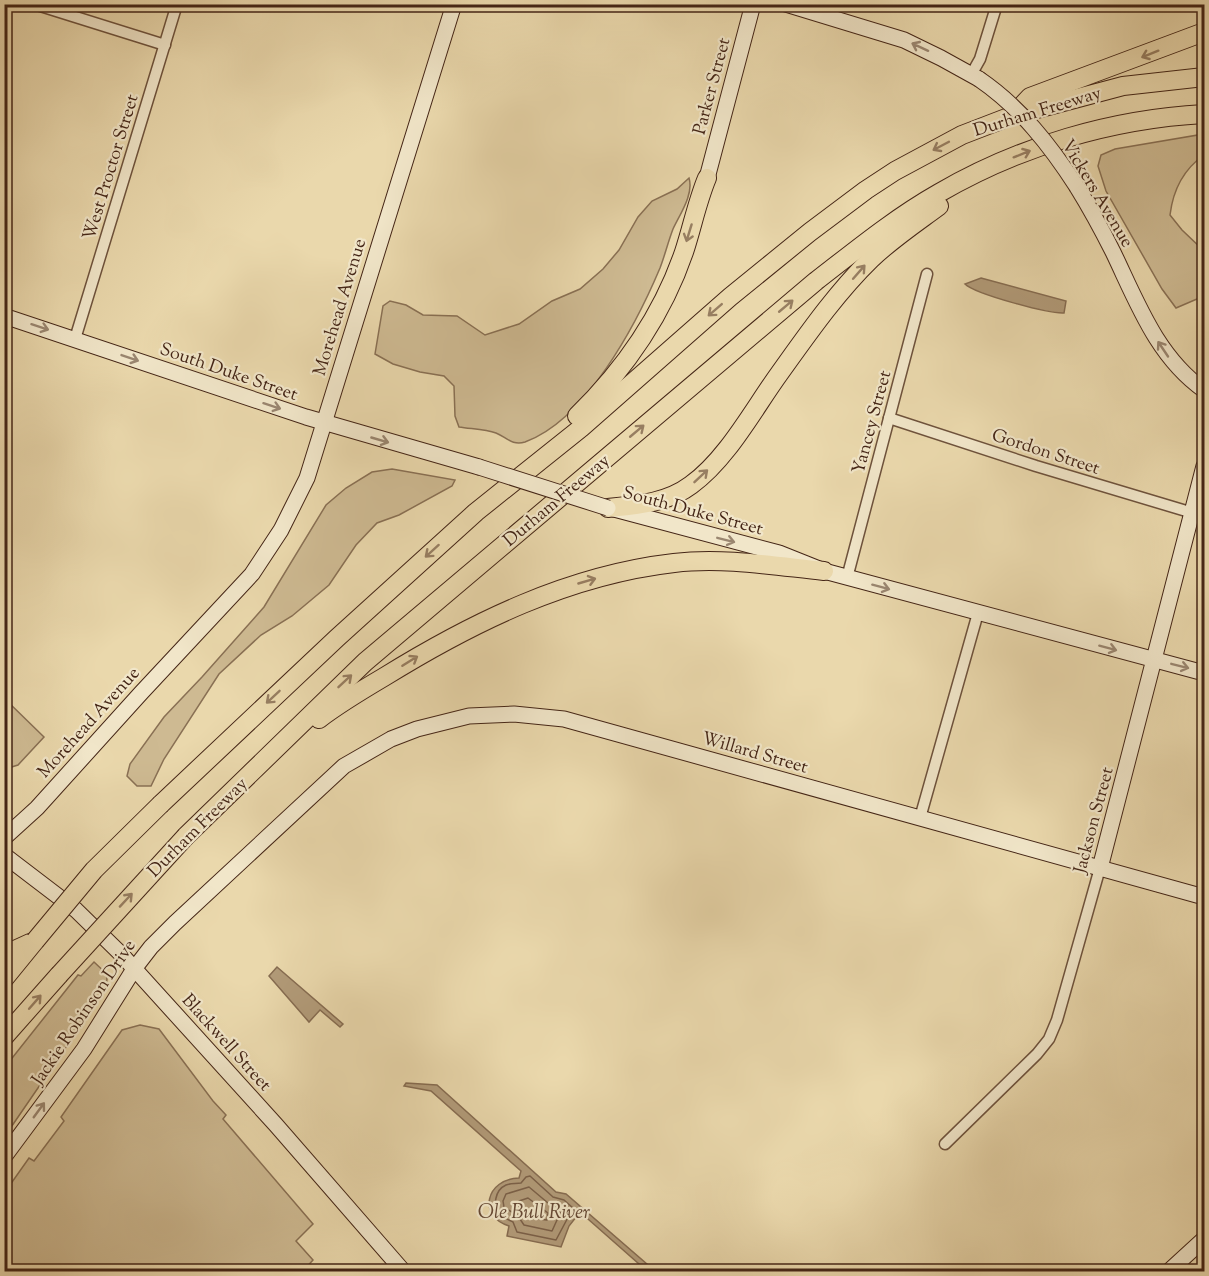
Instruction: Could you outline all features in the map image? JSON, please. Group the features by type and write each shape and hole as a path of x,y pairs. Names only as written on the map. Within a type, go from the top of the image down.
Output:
{"highway":[{"path":"1014,115 1030,98 1038,94 1204,32"},
{"name":"Durham Freeway","path":"4,979 94,870 250,718 476,512 581,428 730,297 838,210 923,155 962,135 1014,115 1123,86 1204,77"},
{"name":"Durham Freeway","path":"4,1047 8,1033 58,975 186,836 365,662 816,281 875,234 938,193 968,177 1061,139 1133,122 1204,114"},
{"path":"608,508 656,502 677,494 692,484 734,438 826,311 870,260 946,201 968,177"},
{"path":"476,512 596,398 631,357 653,321 671,283 707,178"},
{"path":"258,765 333,708 435,645 464,630 562,588 636,569 675,563 723,563 824,571"},
{"path":"4,955 35,941"}],"street":[{"path":"34,4 165,45"},
{"name":"West Proctor Street","path":"75,339 177,4"},
{"name":"Morehead Avenue","path":"4,838 37,808 252,574 272,546 294,506 324,423 454,4"},
{"name":"Parker Street","path":"707,178 753,4"},
{"name":"Vickers Avenue","path":"786,4 904,40 975,77 997,92 1033,127 1057,157 1092,212 1137,305 1158,342 1169,358 1204,390"},
{"path":"975,77 997,4"},
{"name":"Yancey Street","path":"847,578 927,274"},
{"name":"South Duke Street","path":"4,316 324,423 479,467 608,508 779,553 847,578 1204,673"},
{"name":"Gordon Street","path":"889,418 1036,466 1193,513"},
{"name":"Jackson Street","path":"945,1144 1037,1054 1049,1039 1064,1000 1155,660 1204,466"},
{"path":"920,818 978,613"},
{"name":"Willard Street","path":"308,798 344,766 399,736 469,716 514,714 564,720 1204,897"},
{"name":"Jackie Robinson Drive","path":"4,1157 84,1049 151,947 308,798"},
{"name":"Blackwell Street","path":"4,855 76,910 135,969 276,1125 404,1272"},
{"path":"1168,1272 1204,1239"}],"shaded area":[{"path":"1204,134 1204,155 1181,181 1170,215 1182,230 1204,249 1204,296 1176,308 1162,289 1106,191 1098,166 1101,155 1115,149"},
{"path":"689,178 690,191 673,229 660,268 623,342 588,392 568,414 547,431 525,442 516,443 492,432 459,427 455,416 454,386 444,376 393,364 375,354 383,306 390,301 406,305 423,315 457,316 485,335 519,324 552,301 580,289 603,269 619,250 638,217 652,201 677,189"},
{"path":"392,469 455,480 452,486 399,515 377,523 356,545 329,585 292,616 261,635 219,674 164,759 151,786 137,786 127,776 130,764 164,717 264,607 326,505 346,488 372,472"},
{"path":"5,699 44,737 18,765 5,769"},
{"path":"94,962 106,974 108,986 5,1136 5,1067 78,975 81,976"},
{"path":"140,1025 159,1029 226,1115 223,1119 313,1224 296,1241 313,1260 303,1271 5,1271 5,1213 9,1206 5,1202 5,1192 29,1158 34,1161 64,1121 61,1117 122,1030"}],"water":[{"path":"981,278 1066,301 1064,313 1013,303 965,284"},
{"path":"277,967 343,1024 340,1027 320,1010 309,1022 269,976"},
{"name":"Ole Bull River","path":"406,1083 437,1085 556,1192 566,1194 655,1271 647,1271 580,1212 569,1226 561,1247 507,1236 509,1226 492,1214 489,1207 490,1199 493,1191 499,1185 519,1178 521,1171 431,1091 404,1086"}]}
